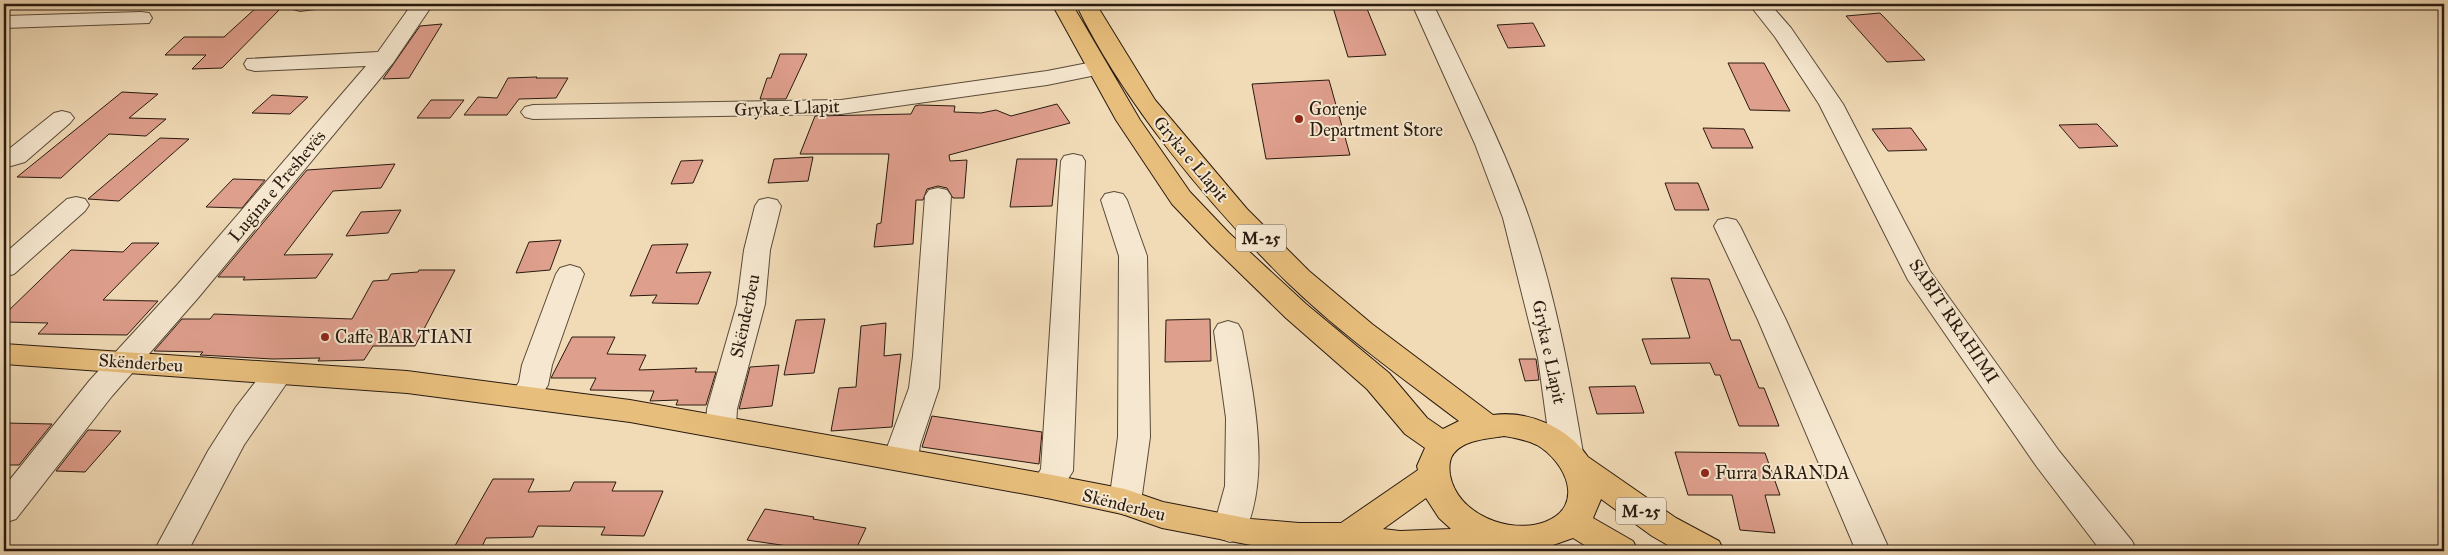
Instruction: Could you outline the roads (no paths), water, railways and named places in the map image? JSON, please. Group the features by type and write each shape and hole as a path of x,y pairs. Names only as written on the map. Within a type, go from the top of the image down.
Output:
{"main road":[{"name":"Gryka e Llapit","path":"1062,4 1128,120 1181,198 1220,239 1296,312 1378,381 1416,426 1441,444"},
{"name":"Gryka e Llapit","path":"1086,4 1145,103 1238,215 1299,277 1362,331 1486,426"},
{"name":"Skënderbeu","path":"4,354 407,382 722,426 828,448 902,459 1125,502 1162,515 1230,529 1299,536 1347,536 1400,545 1535,545"},
{"path":"1504,425 1530,431 1553,440 1572,460 1584,480 1586,494 1584,508 1573,522 1535,545 1489,534 1468,524 1450,511 1438,494 1432,477 1436,452 1441,444 1469,430 1486,426 1504,425"},
{"name":"M-25","path":"1572,460 1664,526 1707,551"},
{"path":"1347,536 1432,477"},
{"name":"M-25","path":"1573,522 1621,551"}],"street":[{"name":"Lugina e Preshevës","path":"4,510 101,388 188,291 385,58 422,4"},
{"name":"Gryka e Llapit","path":"1422,4 1487,144 1516,218 1554,358 1572,460"},
{"name":"SABIT RRAHIMI","path":"1759,4 1783,33 1831,104 1918,274 2048,459 2120,551"},
{"path":"4,22 141,18"},
{"path":"255,64 385,58"},
{"name":"Gryka e Llapit","path":"533,112 841,107 1030,81 1098,68"},
{"path":"4,161 16,157 62,118"},
{"path":"1046,486 1057,471 1073,161"},
{"path":"902,459 904,445 924,388 928,356 938,196"},
{"path":"1114,200 1133,256 1134,437 1125,502"},
{"path":"4,268 76,205"},
{"name":"Skënderbeu","path":"722,426 722,409 751,304 757,250 768,206"},
{"path":"1727,226 1772,320 1873,551"},
{"path":"524,397 533,385 536,365 570,274"},
{"path":"1228,331 1241,418 1241,486 1230,529"},
{"path":"170,551 240,424 256,399 278,374"}],"place":[{"name":"Gorenje Department Store","path":"1299,119"},
{"name":"Caffe BAR TIANI","path":"325,337"},
{"name":"Furra SARANDA","path":"1705,473"}]}
